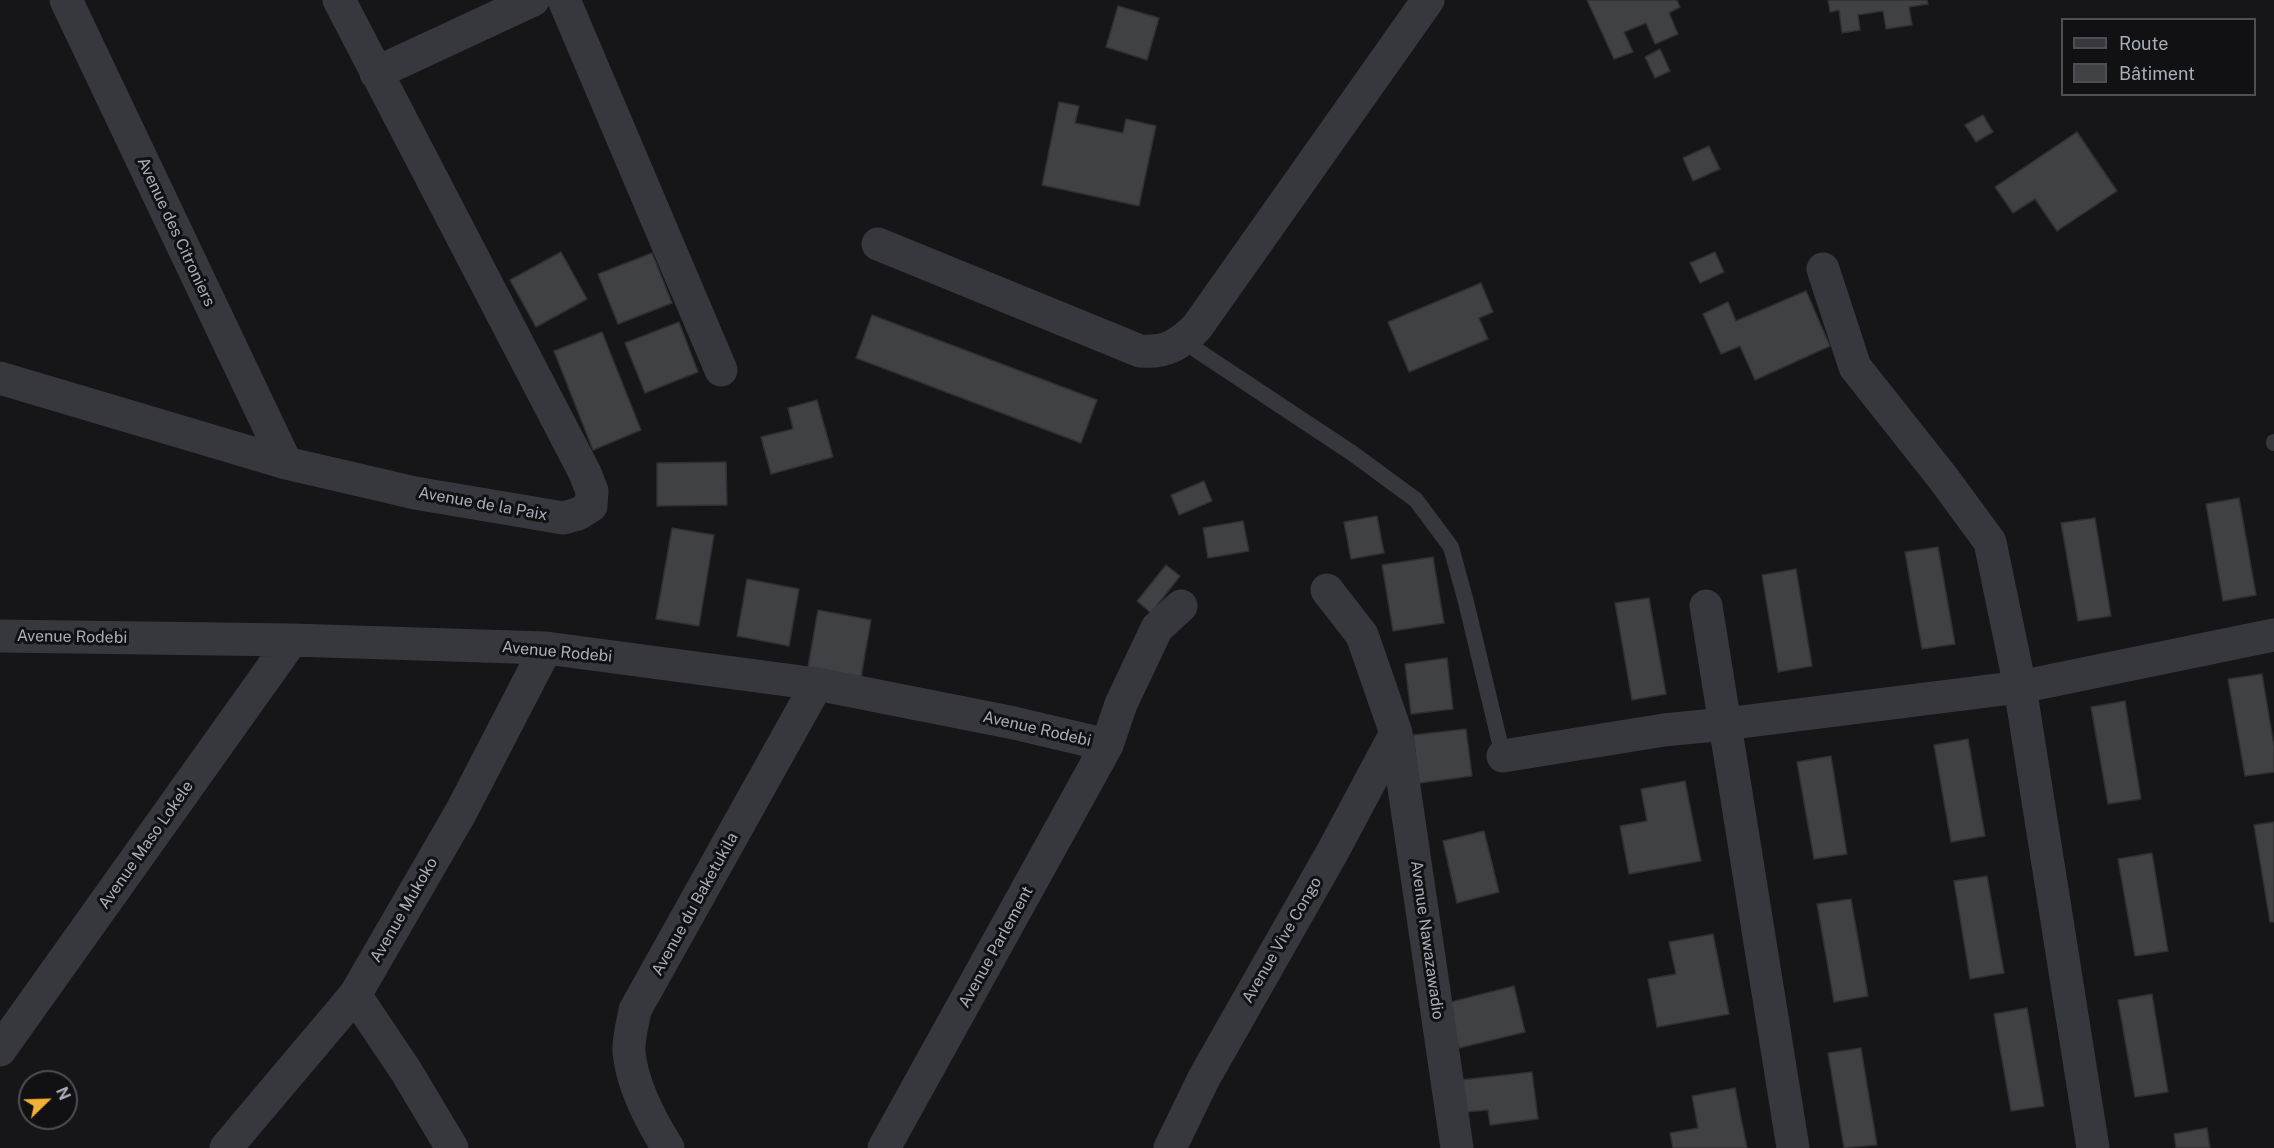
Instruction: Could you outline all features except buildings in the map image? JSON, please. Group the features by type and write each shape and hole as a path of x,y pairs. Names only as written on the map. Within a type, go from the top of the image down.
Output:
{"street":[{"name":"Avenue des Citroniers","path":"66,0 286,463"},
{"name":"Avenue de la Paix","path":"0,378 286,463 415,493 562,518 578,514 591,506 592,491 585,473 339,0"},
{"path":"376,73 533,0"},
{"path":"564,0 721,370"},
{"path":"878,244 1140,351 1158,353 1183,341 1197,327 1428,0"},
{"path":"1823,269 1855,367 1943,478 1990,542 2020,687 2093,1148"},
{"name":"Avenue Nawazawadio","path":"1327,590 1362,635 1396,733 1457,1148"},
{"name":"Avenue Parlement","path":"884,1148 1107,745 1121,704 1157,628 1181,606"},
{"path":"1706,606 1793,1148"},
{"path":"1503,756 1664,730 2020,687 2274,635"},
{"name":"Avenue Rodebi","path":"0,636 291,640 546,648 817,684 1014,723 1107,745"},
{"name":"Avenue Maso Lokele","path":"0,1050 291,640"},
{"name":"Avenue Mukoko","path":"226,1148 355,995 461,812 546,648"},
{"name":"Avenue du Baketukila","path":"656,1143 634,1078 628,1050 635,1010 817,684"},
{"name":"Avenue Vive Congo","path":"1170,1148 1204,1078 1333,851 1396,733"},
{"path":"355,995 406,1071 452,1148"}],"lane":[{"path":"1183,341 1352,453 1416,500 1451,547 1503,756"}]}
